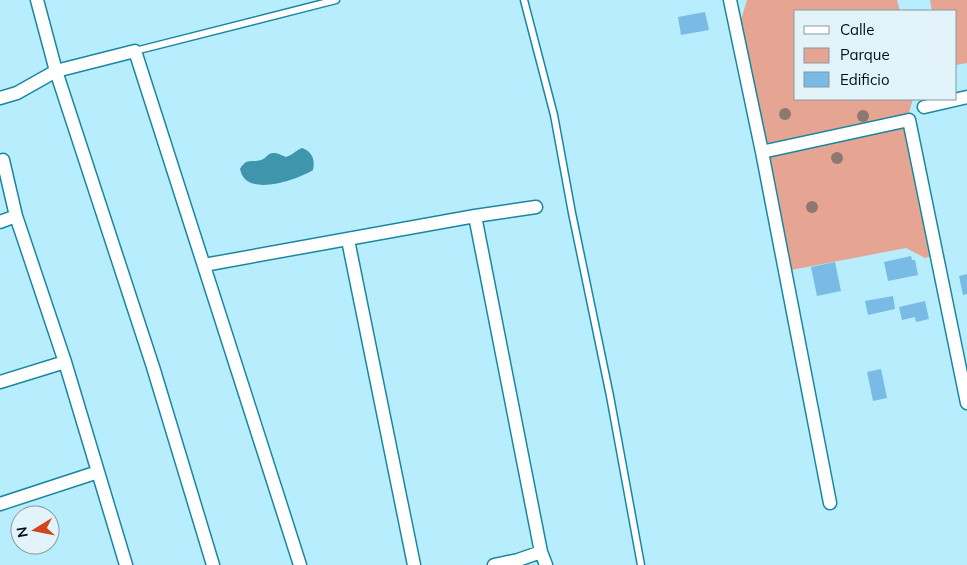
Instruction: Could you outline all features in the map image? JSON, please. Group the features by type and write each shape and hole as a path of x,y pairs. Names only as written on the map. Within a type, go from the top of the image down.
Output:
{"street":[{"path":"37,0 56,71 153,367 213,565"},
{"path":"730,0 762,152 830,503"},
{"path":"0,98 17,93 56,71 134,51 300,565"},
{"path":"924,107 954,100"},
{"path":"762,152 909,120 967,403"},
{"path":"3,160 16,216 65,362 126,565"},
{"path":"204,265 475,216 536,207"},
{"path":"0,222 16,216"},
{"path":"475,216 541,552 546,565"},
{"path":"348,240 414,565"},
{"path":"0,382 65,362"},
{"path":"0,504 98,472"},
{"path":"494,565 541,552"}],"lane":[{"path":"134,51 336,0"},
{"path":"524,0 554,115 572,213 610,396 641,565"}],"green space":[{"path":"747,0 897,0 900,10 794,10 794,100 913,100 908,116 932,256 925,258 906,248 791,270 741,20"},
{"path":"930,0 967,0 967,63 957,65 957,10 932,10"}],"water":[{"path":"302,148 311,154 314,163 313,170 289,180 269,185 259,185 245,179 240,169 245,163 261,160 269,154 278,153 286,157"}],"building":[{"path":"705,12 709,30 681,35 678,17"},
{"path":"911,256 912,260 915,260 918,275 888,281 884,262"},
{"path":"835,262 841,291 817,296 811,267"},
{"path":"967,274 967,294 963,295 959,276"},
{"path":"893,296 895,309 868,315 865,301"},
{"path":"925,301 929,319 916,322 915,317 902,320 899,307"},
{"path":"881,369 887,398 873,401 867,372"}]}
